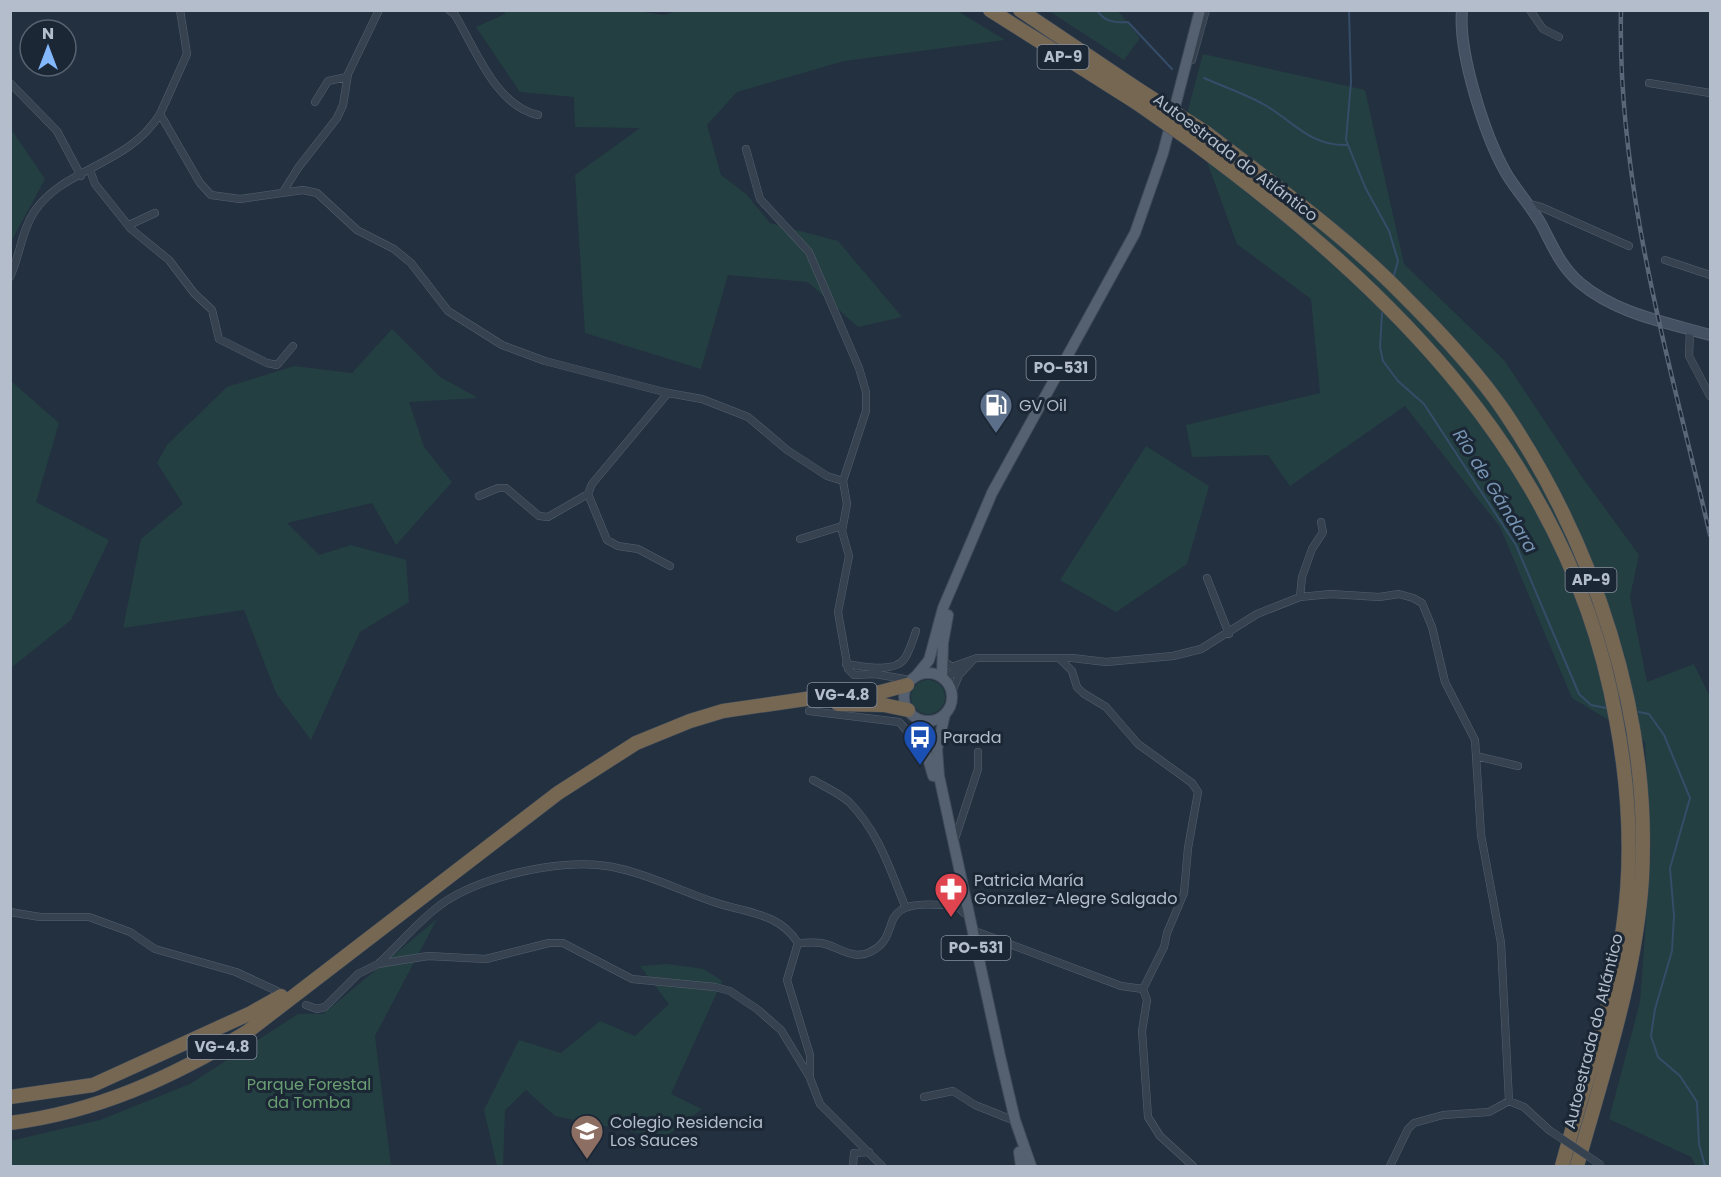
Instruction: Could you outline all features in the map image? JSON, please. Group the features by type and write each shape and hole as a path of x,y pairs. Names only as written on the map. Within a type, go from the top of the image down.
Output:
{"highway":[{"name":"Autoestrada do Atlántico","path":"990,10 1204,132 1273,184 1359,254 1404,295 1455,350 1502,409 1543,473 1576,541 1615,649 1631,725 1641,803 1641,880 1632,957 1576,1167"},
{"name":"Autoestrada do Atlántico","path":"1020,10 1138,96 1190,140 1311,234 1406,325 1446,369 1513,457 1552,523 1580,588 1611,686 1624,759 1628,821 1627,881 1623,927 1612,986 1562,1167"},
{"name":"VG-4.8","path":"10,1123 72,1111 108,1101 150,1085 201,1060 246,1032 558,793 636,743 712,714 826,696 887,692 911,681"},
{"name":"VG-4.8","path":"776,703 884,705 913,714"},
{"path":"10,1098 93,1085 251,1013 280,996 371,928 403,911"}],"main road":[{"path":"1179,92 1200,10"},
{"path":"1462,10 1464,46 1484,118 1506,172 1529,204 1563,265 1580,283 1620,308 1710,335"},
{"name":"PO-531","path":"1023,1167 1010,1119 964,913 957,902 930,762 913,714 904,700 911,681 930,660 943,608 992,493 1135,233 1163,153 1179,92"},
{"name":"PO-531","path":"954,581 941,659 943,678 952,692 952,704 945,714 937,749 953,845 976,934 1015,1120 1031,1167"},
{"path":"911,681 929,673 943,678"},
{"path":"913,714 929,721 945,714"}],"street":[{"path":"10,277 21,239 35,212 56,190 133,146 151,129 188,54 180,10"},
{"path":"284,192 298,168 337,118 347,77 379,10"},
{"path":"449,10 455,15 504,97 525,112 538,114"},
{"path":"1179,92 1195,10"},
{"path":"1179,92 1206,10"},
{"path":"1530,10 1543,29 1559,37"},
{"path":"315,102 328,81 347,77"},
{"path":"10,82 57,131 81,176"},
{"path":"1650,83 1710,93"},
{"path":"160,114 200,183 211,195 240,199 284,192 316,193 357,230 394,249 411,263 448,311 502,345 545,361 668,393 702,399 748,417 787,450 827,476 843,481"},
{"path":"746,149 760,199 809,252 860,368 866,392 866,411 843,481 847,504 843,540 849,556 838,612 846,664 854,675 911,681"},
{"path":"90,170 95,184 129,225 169,260 194,293 212,310 219,339 267,363 277,364 293,346"},
{"path":"1529,204 1541,207 1629,246"},
{"path":"129,225 155,213"},
{"path":"1665,260 1710,275"},
{"path":"1690,330 1689,356 1710,396"},
{"path":"479,496 498,488 506,488 539,516 548,517 588,494 592,484 668,393"},
{"path":"588,494 607,540 638,549 670,566"},
{"path":"1300,597 1302,577 1312,549 1323,532 1321,522"},
{"path":"800,539 843,526"},
{"path":"1207,578 1229,634"},
{"path":"941,659 952,667 977,658 1059,658 1106,662 1173,656 1201,649 1229,634 1257,614 1300,597 1331,594 1379,597 1399,594 1422,603 1428,612 1444,682 1475,740 1481,835 1501,943 1509,1101"},
{"path":"846,664 897,666 905,659 916,631"},
{"path":"952,692 963,670 977,658"},
{"path":"1059,658 1072,670 1077,687 1083,693 1106,707 1138,744 1192,783 1198,792 1184,893 1153,974 1143,989"},
{"path":"943,678 958,669 961,664"},
{"path":"883,677 889,687 887,692"},
{"path":"809,711 899,722 908,730 916,751 930,762"},
{"path":"953,845 964,820 978,769 978,752"},
{"path":"1476,756 1518,766"},
{"path":"813,780 850,803 873,833 881,845 904,906"},
{"path":"948,820 954,825 964,820"},
{"path":"306,1005 317,1009 325,1007 358,974 378,964 435,909 466,892 519,871 564,866 608,866 724,906 766,916 784,926 798,943"},
{"path":"798,943 821,943 851,955 871,952 881,942 897,912 904,906 918,903 957,902"},
{"path":"10,912 40,917 89,916 130,932 155,949 236,972 276,991"},
{"path":"976,934 1121,986 1143,989"},
{"path":"378,964 428,956 486,959 549,943 562,943 632,979 715,987 736,994 781,1030 810,1078 820,1104 882,1167"},
{"path":"798,943 787,980 810,1055 810,1078"},
{"path":"1143,989 1148,1000 1142,1030 1148,1117 1160,1136 1193,1167"},
{"path":"924,1097 953,1091 975,1105 1010,1119"},
{"path":"1509,1101 1524,1107 1549,1130 1601,1166"},
{"path":"1390,1167 1408,1129 1414,1123 1443,1115 1489,1112 1509,1101"},
{"path":"853,1167 855,1152 869,1152"}],"green space":[{"path":"504,10 630,10 664,15 680,10 956,10 1005,40 844,61 737,92 707,125 721,175 746,194 770,223 838,241 902,317 858,327 808,282 728,275 701,369 585,333 575,175 640,128 575,127 574,97 520,92 476,27 505,14"},
{"path":"1049,11 1118,11 1140,38 1124,60"},
{"path":"1203,54 1365,90 1404,264 1504,360 1582,477 1639,555 1630,597 1647,682 1694,664 1710,697 1710,1166 1696,1166 1691,1157 1609,1119 1640,1002 1651,852 1645,742 1572,698 1500,527 1405,406 1290,486 1268,455 1192,457 1186,425 1320,393 1311,299 1237,244 1188,110"},
{"path":"11,129 45,179 11,242"},
{"path":"392,329 440,377 478,398 409,402 424,447 452,482 396,545 372,503 287,523 319,555 351,545 406,560 409,602 360,632 311,740 276,693 244,610 123,628 141,539 183,504 157,463 167,445 227,387 294,366 352,373"},
{"path":"11,381 59,423 36,502 109,540 71,620 11,668"},
{"path":"1146,446 1209,486 1187,564 1116,612 1060,580"},
{"path":"928,680 940,685 945,697 940,709 928,714 916,709 911,697 916,685"},
{"name":"Parque Forestal da Tomba","path":"437,919 375,1036 391,1166 11,1166 10,1141 100,1120 190,1084 298,1014 323,1014"},
{"path":"667,964 704,969 722,981 671,1094 702,1109 664,1138 555,1116 526,1090 505,1110 503,1166 497,1166 484,1110 519,1040 561,1053 600,1021 635,1036 669,1004 640,966"}],"waterway":[{"path":"1097,10 1110,21 1128,22 1172,69"},
{"name":"Río de Gándara","path":"1349,10 1351,82 1346,140 1365,187 1389,231 1398,261 1394,275"},
{"path":"1204,78 1265,105 1313,138 1335,145 1348,145"},
{"name":"Río de Gándara","path":"1382,313 1380,347 1383,361 1398,381 1424,404 1516,545 1579,694 1591,705 1606,708"},
{"path":"1639,712 1649,714 1664,735 1690,798 1670,868 1674,916 1672,951 1655,1009 1651,1036 1658,1057 1680,1076 1697,1102 1699,1144 1705,1166"}],"railway":[{"path":"1621,10 1622,77 1637,209 1663,340 1710,535"}],"place":[{"name":"GV Oil","path":"996,434"},
{"name":"Parada","path":"920,766"},
{"name":"Patricia María Gonzalez-Alegre Salgado","path":"951,918"},
{"name":"Colegio Residencia Los Sauces","path":"587,1160"}]}
